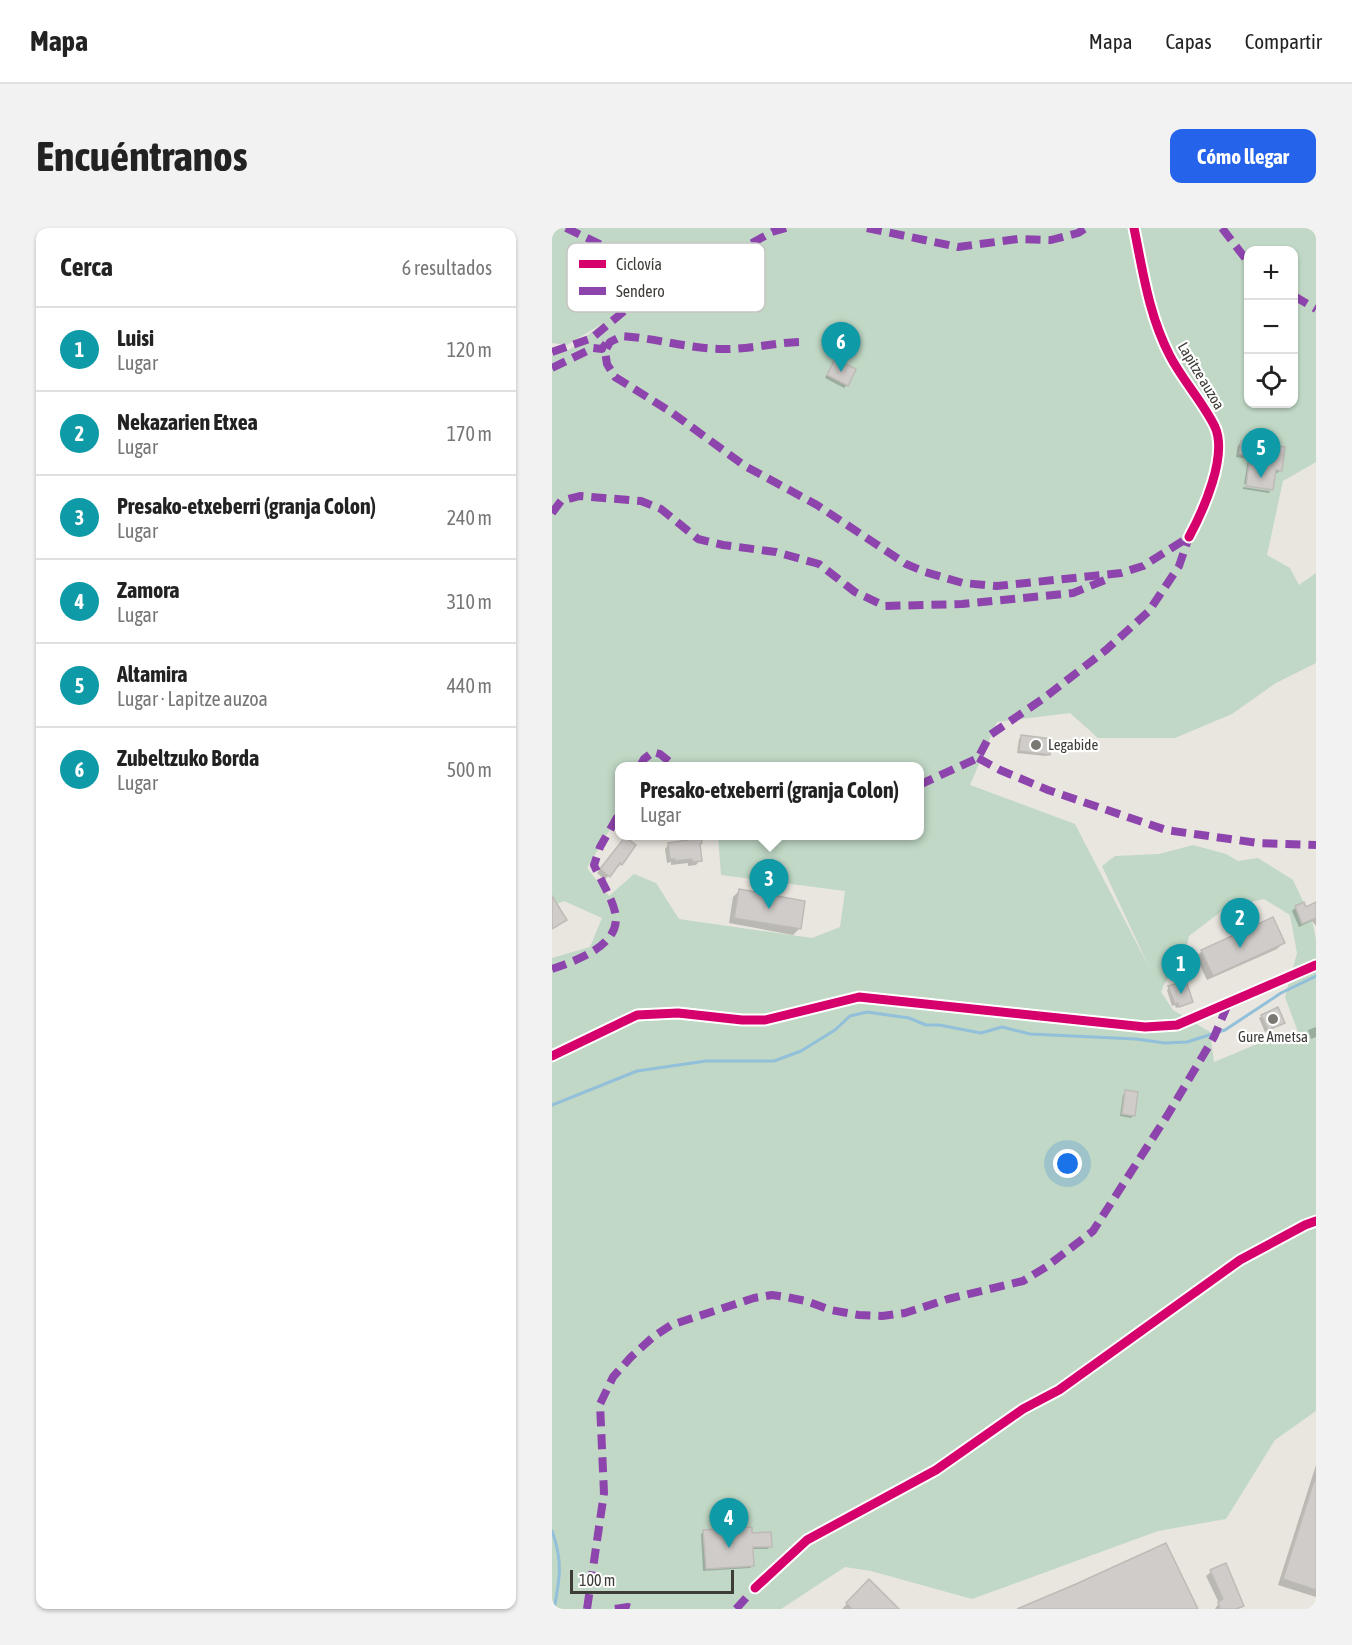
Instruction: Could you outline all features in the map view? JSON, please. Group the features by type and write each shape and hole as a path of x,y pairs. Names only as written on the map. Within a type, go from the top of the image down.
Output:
{"street":[{"name":"Lapitze auzoa","path":"1134,228 1151,311 1170,356 1216,430 1217,466 1203,512 1189,537"},
{"path":"552,1056 637,1015 678,1012 742,1020 765,1020 859,997 1145,1027 1177,1025 1316,965"},
{"path":"754,1587 807,1540 936,1470 1023,1409 1068,1383 1240,1260 1316,1221"}],"path":[{"path":"596,334 608,345"}],"green space":[{"path":"552,228 1316,228 1316,462 1283,481 1267,555 1290,568 1299,585 1316,573 1316,663 1276,683 1232,714 1175,738 1098,738 1070,713 997,722 970,785 1075,824 1150,969 1102,866 1115,856 1159,854 1193,845 1226,854 1238,861 1258,858 1293,880 1312,920 1316,939 1316,1411 1275,1440 1226,1519 1158,1531 972,1599 871,1571 845,1567 781,1609 552,1609 552,958 590,947 602,918 564,901 552,906 552,355 569,350 603,323 567,345 552,343","holes":["615,762 924,762 924,840 718,840 721,875 845,891 840,927 812,938 679,919 656,883 634,874 609,896 587,868 615,821","1264,899 1290,915 1297,953 1285,997 1301,1040 1262,1042 1214,1062 1210,1032 1173,1010 1161,992 1164,984 1184,959 1189,936 1227,907"]}],"building":[{"path":"835,359 856,369 848,386 827,375"},
{"path":"1241,441 1285,447 1282,471 1276,470 1273,490 1246,486 1250,455 1239,454"},
{"name":"Legabide","path":"1021,735 1052,739 1050,755 1019,751"},
{"path":"623,840 629,840 636,845 610,877 600,869"},
{"path":"702,840 702,861 670,859 668,843"},
{"path":"739,889 805,901 801,929 734,918"},
{"path":"552,896 567,920 552,929"},
{"path":"1304,902 1306,907 1316,902 1316,918 1302,924 1295,906"},
{"path":"1273,917 1285,943 1213,976 1201,950"},
{"path":"1186,981 1193,1002 1179,1007 1178,1003 1175,1004 1168,986"},
{"name":"Gure Ametsa","path":"1278,1007 1285,1023 1268,1030 1261,1015"},
{"path":"1125,1090 1138,1092 1135,1116 1122,1114"},
{"path":"1314,1481 1316,1481 1316,1590 1283,1579"},
{"path":"752,1527 752,1533 771,1532 772,1547 753,1547 754,1566 706,1569 703,1530"},
{"path":"1166,1543 1198,1609 1017,1609 1076,1584"},
{"path":"1226,1563 1244,1606 1236,1609 1220,1609 1218,1602 1223,1599 1210,1570"},
{"path":"869,1579 899,1609 852,1609 846,1603"}],"waterway":[{"path":"552,1105 637,1071 706,1061 774,1061 801,1051 835,1030 850,1016 867,1012 909,1018 926,1025 939,1025 981,1033 1002,1027 1030,1034 1136,1039 1165,1043 1187,1042 1225,1030 1281,993 1316,976"},
{"path":"552,1531 558,1551 559,1570 554,1609"}],"marked path":[{"path":"566,228 597,243"},
{"path":"752,243 772,232 786,228"},
{"path":"867,228 958,247 1018,239 1051,240 1078,233 1086,228"},
{"path":"1222,228 1244,257"},
{"path":"1298,298 1316,309"},
{"path":"552,352 592,338 623,312"},
{"path":"799,342 719,349 622,336 610,342 605,351 607,364 615,377 671,412 745,466 817,505 906,564 925,572 963,583 997,586 1121,573 1143,566 1189,537"},
{"path":"552,368 593,348 602,349 603,346 598,342"},
{"path":"552,513 561,501 580,496 641,501 661,509 698,539 723,545 776,552 819,564 855,592 885,606 962,604 1073,593 1110,578"},
{"path":"924,783 978,758 990,735 1044,698 1106,650 1149,611 1179,566 1189,537"},
{"path":"642,762 653,752 660,754 670,762"},
{"path":"978,758 1048,790 1166,830 1258,843 1316,845"},
{"path":"552,969 595,950 612,934 616,924 615,912 594,865 600,847 615,821"},
{"path":"587,1609 604,1493 600,1404 613,1377 631,1357 653,1337 671,1325 754,1298 772,1295 806,1301 831,1310 882,1316 905,1313 948,1299 1023,1281 1046,1267 1093,1231 1167,1116 1214,1037 1228,1004"},
{"path":"736,1609 755,1588"},
{"path":"615,1609 628,1607 635,1609"}],"cycle path":[{"path":"1134,228 1148,294 1163,341 1175,365 1210,418 1218,439 1216,468 1212,483 1189,537"},
{"path":"552,1056 637,1015 678,1013 742,1020 765,1020 859,997 1145,1027 1177,1025 1316,965"},
{"path":"755,1588 807,1540 936,1470 1023,1409 1059,1390 1240,1260 1316,1221"}],"place":[{"name":"Zubeltzuko Borda","path":"841,372"},
{"name":"Altamira","path":"1261,478"},
{"name":"Legabide","path":"1036,745"},
{"name":"Presako-etxeberri (granja Colon)","path":"769,909"},
{"name":"Nekazarien Etxea","path":"1240,948"},
{"name":"Luisi","path":"1181,994"},
{"name":"Gure Ametsa","path":"1273,1019"},
{"name":"Zamora","path":"729,1548"}]}
